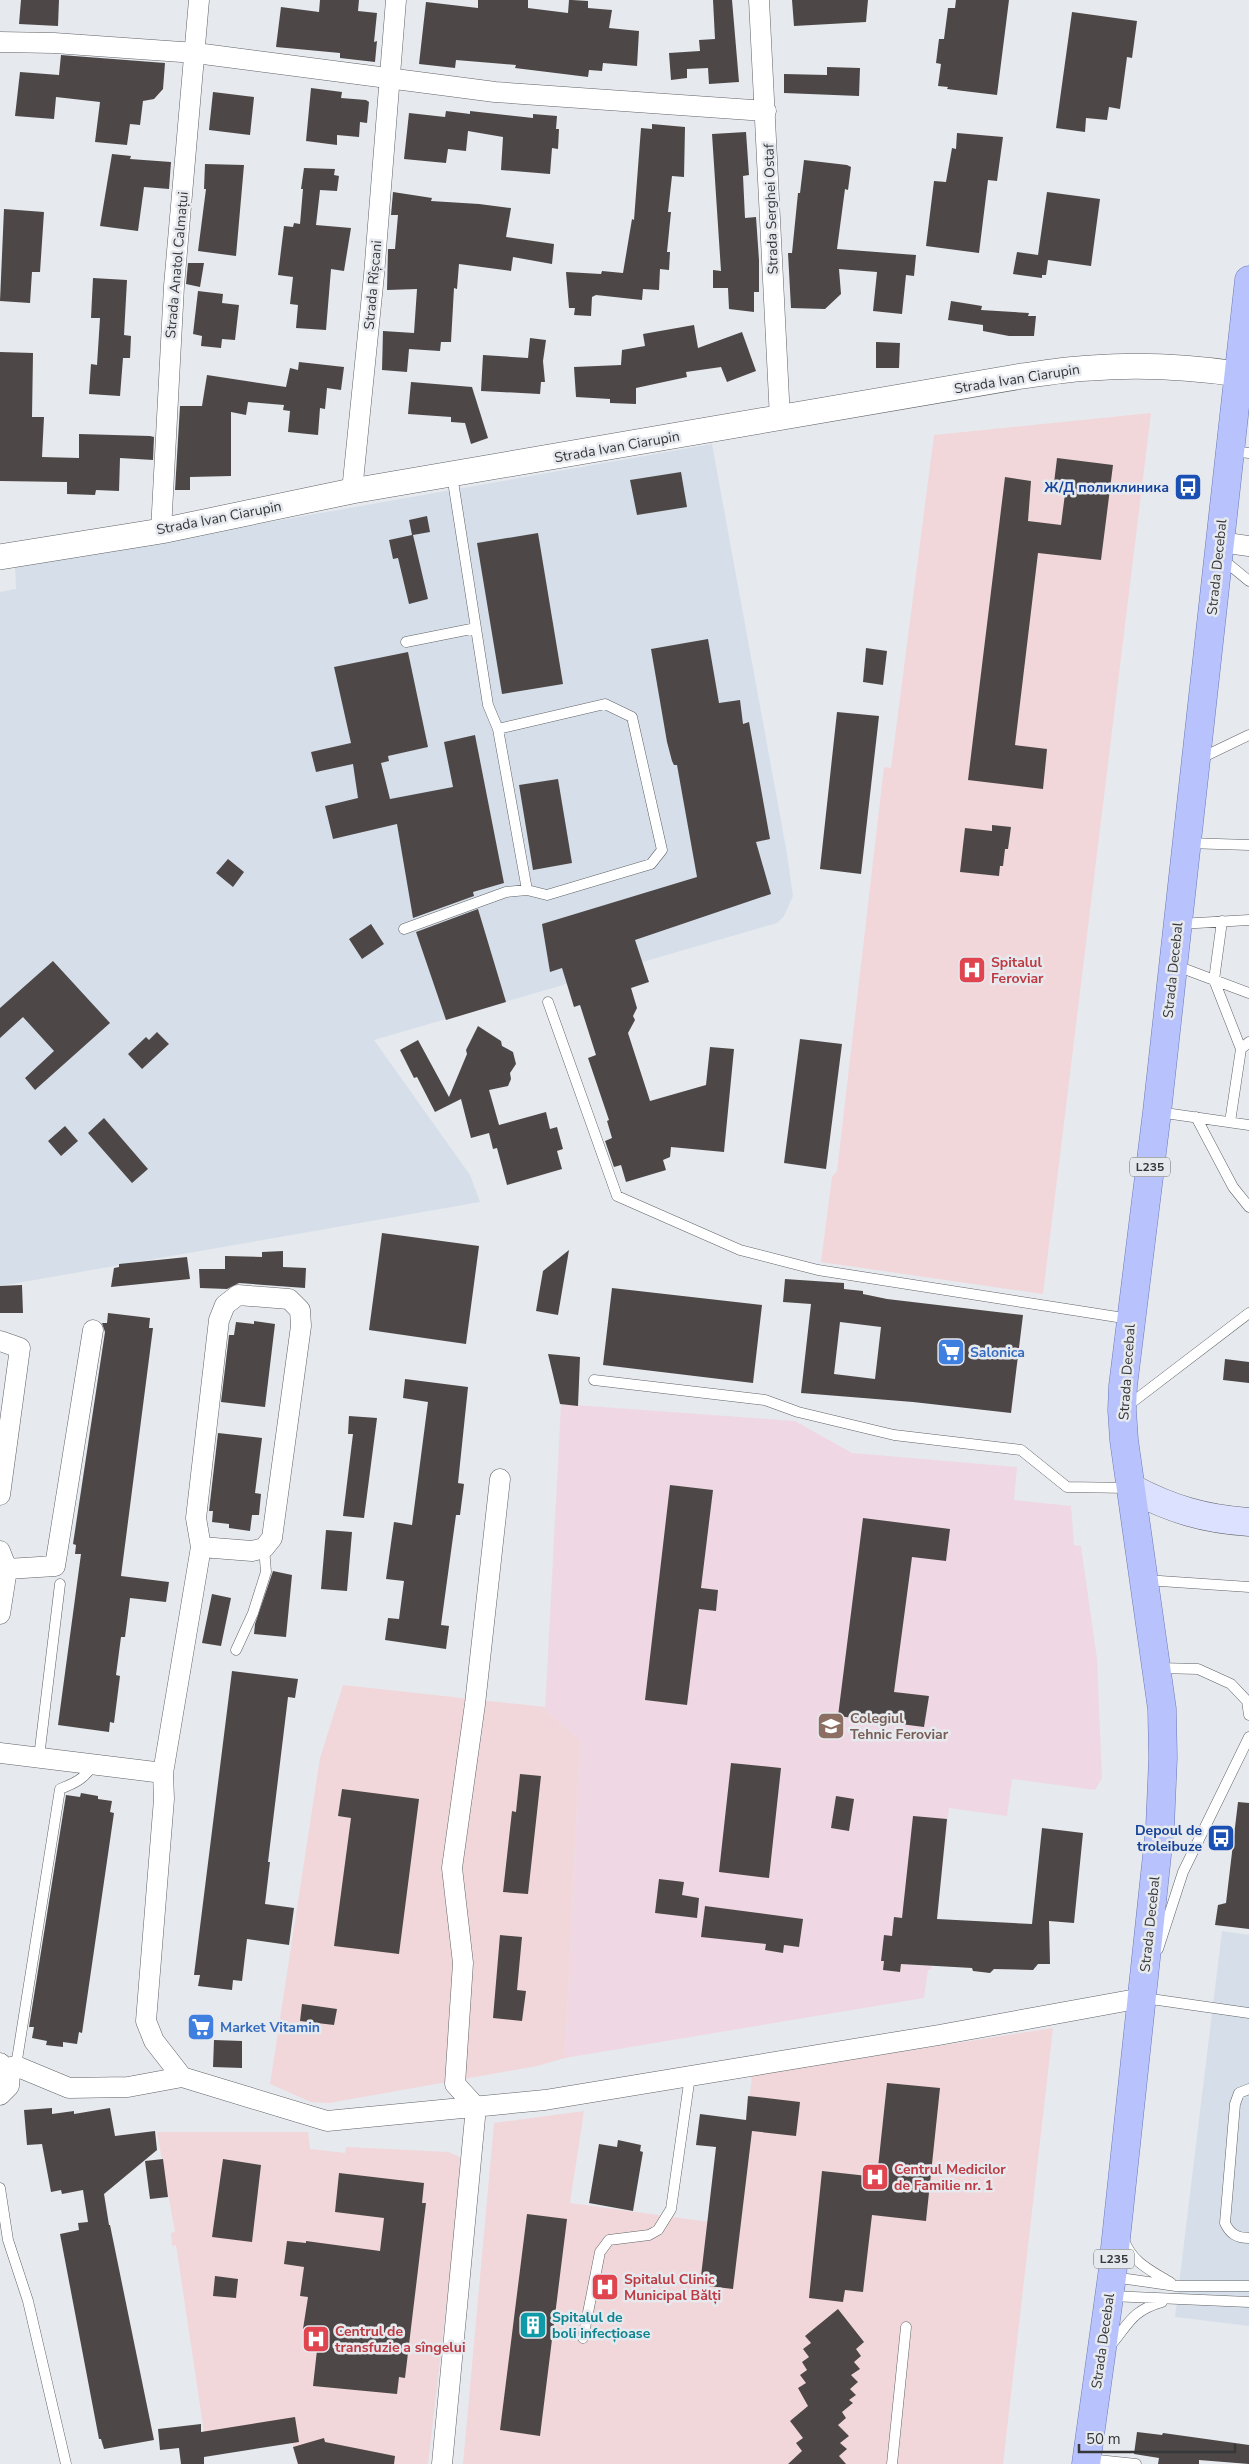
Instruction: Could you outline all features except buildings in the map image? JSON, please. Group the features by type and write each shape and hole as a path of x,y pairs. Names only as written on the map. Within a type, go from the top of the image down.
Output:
{"main road":[{"name":"Strada Decebal","path":"1087,2461 1118,2223 1160,1827 1163,1758 1158,1668 1131,1488 1122,1410 1219,549 1239,452 1238,374 1246,332 1249,280"},
{"path":"1131,1488 1162,1504 1196,1516 1249,1522"}],"street":[{"name":"Strada Anatol Calmațui","path":"161,531 174,286 196,53 199,0"},
{"name":"Strada Rîșcani","path":"352,491 374,275 396,0"},
{"name":"Strada Serghei Ostaf","path":"759,0 780,419"},
{"path":"0,42 54,43 196,53 541,97 766,111"},
{"name":"Strada Ivan Ciarupin","path":"0,557 161,531 352,491 1022,376 1092,368 1162,367 1238,374"},
{"path":"1219,549 1249,546"},
{"path":"182,2077 154,2041 146,2021 164,1799 163,1773 201,1547 196,1518 219,1320 225,1305 238,1295 289,1299 300,1310 301,1326 272,1538 264,1548 252,1551 201,1547"},
{"path":"0,1614 2,1556 55,1566 93,1330"},
{"path":"0,1341 20,1348 0,1495"},
{"path":"442,2464 476,2107 455,2084 463,1963 452,1868 475,1704 500,1479"},
{"path":"0,1753 39,1756 92,1766 163,1773"},
{"path":"8,2066 69,2088 128,2087 182,2077 328,2121 545,2100 1142,1998"},
{"path":"0,2095 9,2086 10,2073 8,2066"}],"lane":[{"path":"452,474 488,705 498,729 527,890"},
{"path":"1219,549 1249,581"},
{"path":"406,642 476,628"},
{"path":"404,929 506,892 527,890 547,895 651,864 662,850 632,718 605,704 498,729"},
{"path":"1196,761 1249,735"},
{"path":"1186,843 1249,845"},
{"path":"1178,924 1249,920"},
{"path":"1222,921 1214,980 1245,1045 1230,1122"},
{"path":"1173,965 1249,993"},
{"path":"548,1002 617,1196 740,1250 818,1270 1131,1319"},
{"path":"1157,1112 1249,1125"},
{"path":"1196,1117 1232,1187 1249,1207"},
{"path":"1122,1410 1249,1313"},
{"path":"594,1380 765,1400 798,1412 894,1435 1021,1450 1067,1487 1131,1488"},
{"path":"236,1650 253,1613 266,1572 264,1548"},
{"path":"1144,1580 1249,1587"},
{"path":"39,1756 60,1584"},
{"path":"1158,1668 1198,1669 1231,1684 1247,1701 1249,1715"},
{"path":"1249,1737 1183,1872 1142,1998 1249,2013"},
{"path":"8,2066 60,1789 76,1783 86,1776 92,1766"},
{"path":"583,2338 600,2252 609,2240 649,2235 658,2230 671,2209 690,2076"},
{"path":"1249,2089 1239,2092 1235,2104 1225,2223 1229,2231 1240,2238 1249,2238"},
{"path":"0,2188 8,2240 28,2301 66,2464"},
{"path":"1118,2223 1127,2250 1138,2263 1176,2286"},
{"path":"1111,2286 1249,2286"},
{"path":"1111,2286 1168,2300 1249,2302"},
{"path":"1101,2356 1129,2320 1144,2307 1168,2300"},
{"path":"892,2464 906,2327"},
{"path":"1087,2461 1136,2464"}],"shaded area":[{"name":"Spitalul Feroviar","path":"1151,413 1043,1294 821,1262 832,1177 837,1171 884,767 891,768 934,435"},
{"path":"712,444 786,848 793,896 784,916 777,923 374,1040 470,1175 480,1202 0,1286 0,592 16,589 15,567"},
{"name":"Colegiul Tehnic Feroviar","path":"561,1404 795,1421 852,1453 1017,1467 1014,1500 1071,1506 1074,1545 1081,1546 1097,1659 1102,1778 1095,1790 1012,1779 1007,1816 949,1808 931,1970 928,1970 924,1998 565,2058 580,1740 545,1711"},
{"path":"343,1685 545,1707 545,1711 580,1740 565,2058 537,2066 329,2103 311,2102 270,2084 320,1758"},
{"path":"1222,1931 1249,1935 1249,2326 1175,2317"},
{"name":"Spitalul Clinic Municipal Bălți","path":"1053,2028 1003,2464 463,2464 494,2123 584,2111 570,2203 709,2222 746,2131 752,2075"},
{"name":"Centrul de transfuzie a sîngelui","path":"157,2132 308,2132 310,2149 345,2153 346,2147 448,2152 458,2156 463,2162 428,2464 297,2464 292,2442 204,2432 176,2245 172,2246 171,2233 175,2232"}],"place":[{"name":"Ж/Д поликлиника","path":"1188,487"},
{"name":"Spitalul Feroviar","path":"972,970"},
{"name":"Salonica","path":"951,1352"},
{"name":"Colegiul Tehnic Feroviar","path":"831,1726"},
{"name":"Depoul de troleibuze","path":"1221,1838"},
{"name":"Market Vitamin","path":"201,2027"},
{"name":"Centrul Medicilor de Familie nr. 1","path":"875,2177"},
{"name":"Spitalul Clinic Municipal Bălți","path":"605,2287"},
{"name":"Spitalul de boli infecțioase","path":"533,2325"},
{"name":"Centrul de transfuzie a sîngelui","path":"316,2339"}]}
